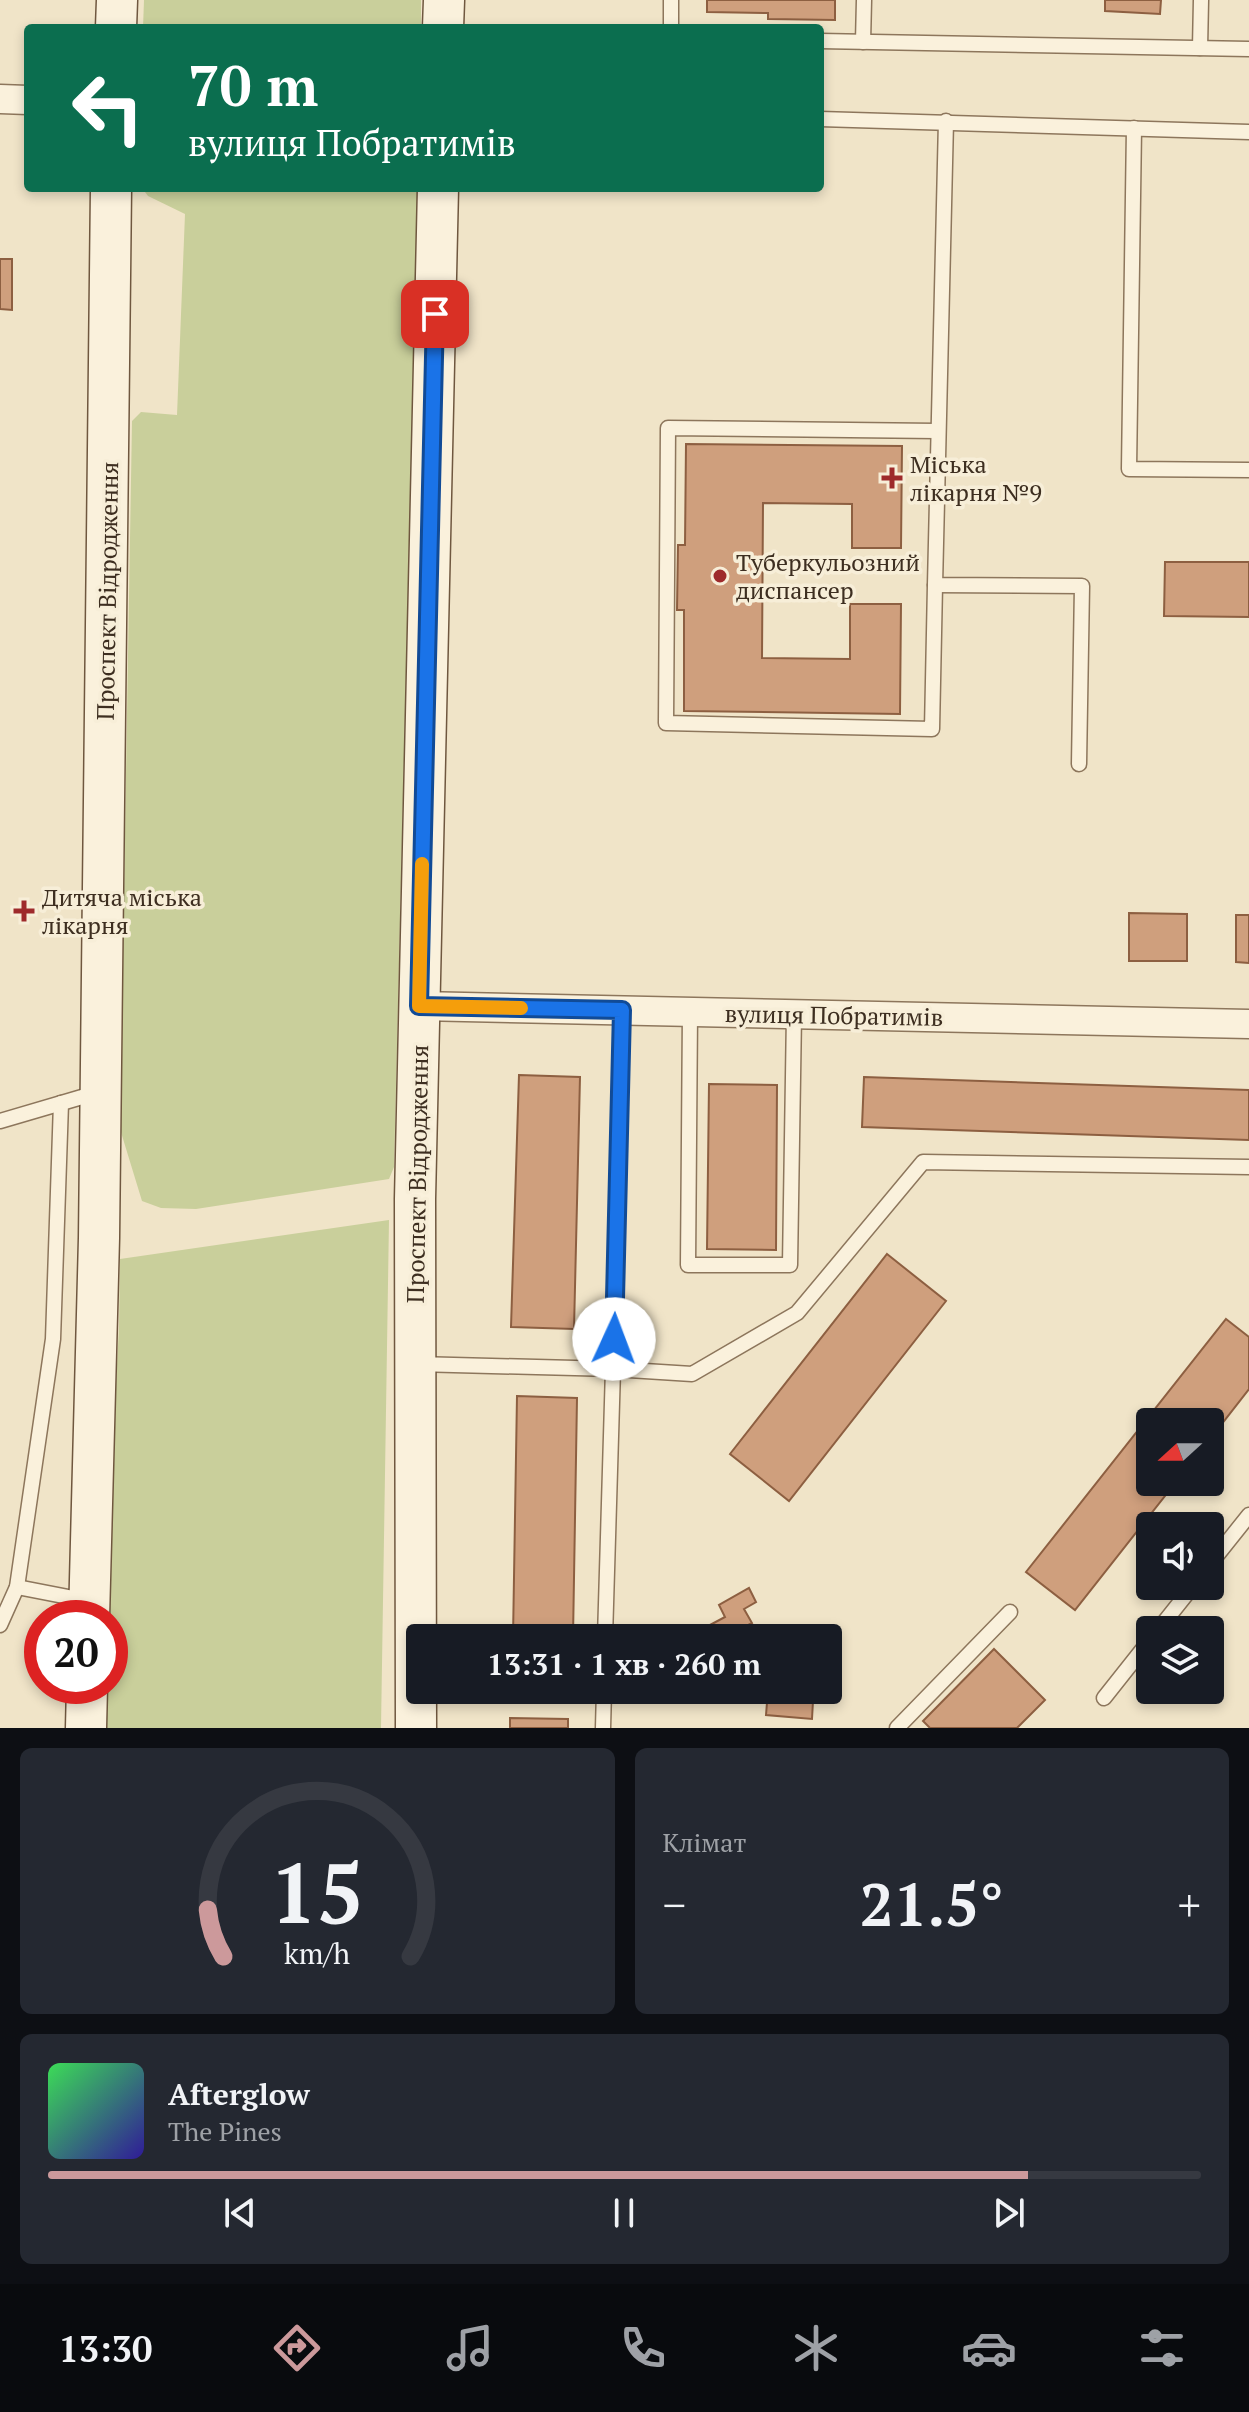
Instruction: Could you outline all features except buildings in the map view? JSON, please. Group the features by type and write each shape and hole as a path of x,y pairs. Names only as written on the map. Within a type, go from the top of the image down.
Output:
{"main road":[{"path":"116,24 117,0"},
{"path":"443,24 444,0"},
{"name":"Проспект Відродження","path":"89,1600 101,1092 111,192"},
{"name":"Проспект Відродження","path":"418,1624 415,1199 438,192"},
{"path":"86,1728 87,1704"},
{"name":"Проспект Відродження","path":"416,1728 417,1704"}],"street":[{"path":"0,99 24,100"},
{"name":"вулиця Побратимів","path":"419,1006 1249,1024"}],"lane":[{"path":"671,0 671,24"},
{"path":"863,42 864,0"},
{"path":"1200,48 1201,0"},
{"path":"824,41 1249,49"},
{"path":"824,119 1249,132"},
{"path":"937,431 668,428 666,723 932,729 946,121"},
{"path":"1134,128 1129,469 1249,470"},
{"path":"935,585 1082,586 1079,764"},
{"path":"605,1624 622,1010"},
{"path":"690,1012 688,1265 790,1265 794,1014"},
{"path":"0,1121 101,1092"},
{"path":"0,1625 17,1587 53,1339 61,1103"},
{"path":"415,1364 692,1374 797,1313 923,1162 1249,1167"},
{"path":"1224,1546 1249,1515"},
{"path":"17,1587 60,1600"},
{"path":"1169,1616 1182,1600"},
{"path":"897,1728 1010,1612"},
{"path":"1104,1698 1136,1658"},
{"path":"603,1728 604,1704"}],"green space":[{"path":"144,0 421,0 421,24 143,24"},
{"path":"145,192 418,192 394,1167 389,1179 196,1209 161,1208 142,1201 120,1129 132,421 141,412 177,415 185,214"},
{"path":"389,1220 381,1728 96,1728 98,1704 128,1704 128,1600 104,1600 120,1259"}],"slow traffic":[{"path":"422,864 419,1006 521,1008"}],"place":[{"name":"Міська лікарня №9","path":"892,478"},
{"name":"Туберкульозний диспансер","path":"720,576"},
{"name":"Дитяча міська лікарня","path":"24,911"}],"route":[{"path":"435,314 419,1006 622,1010 614,1339"}]}
